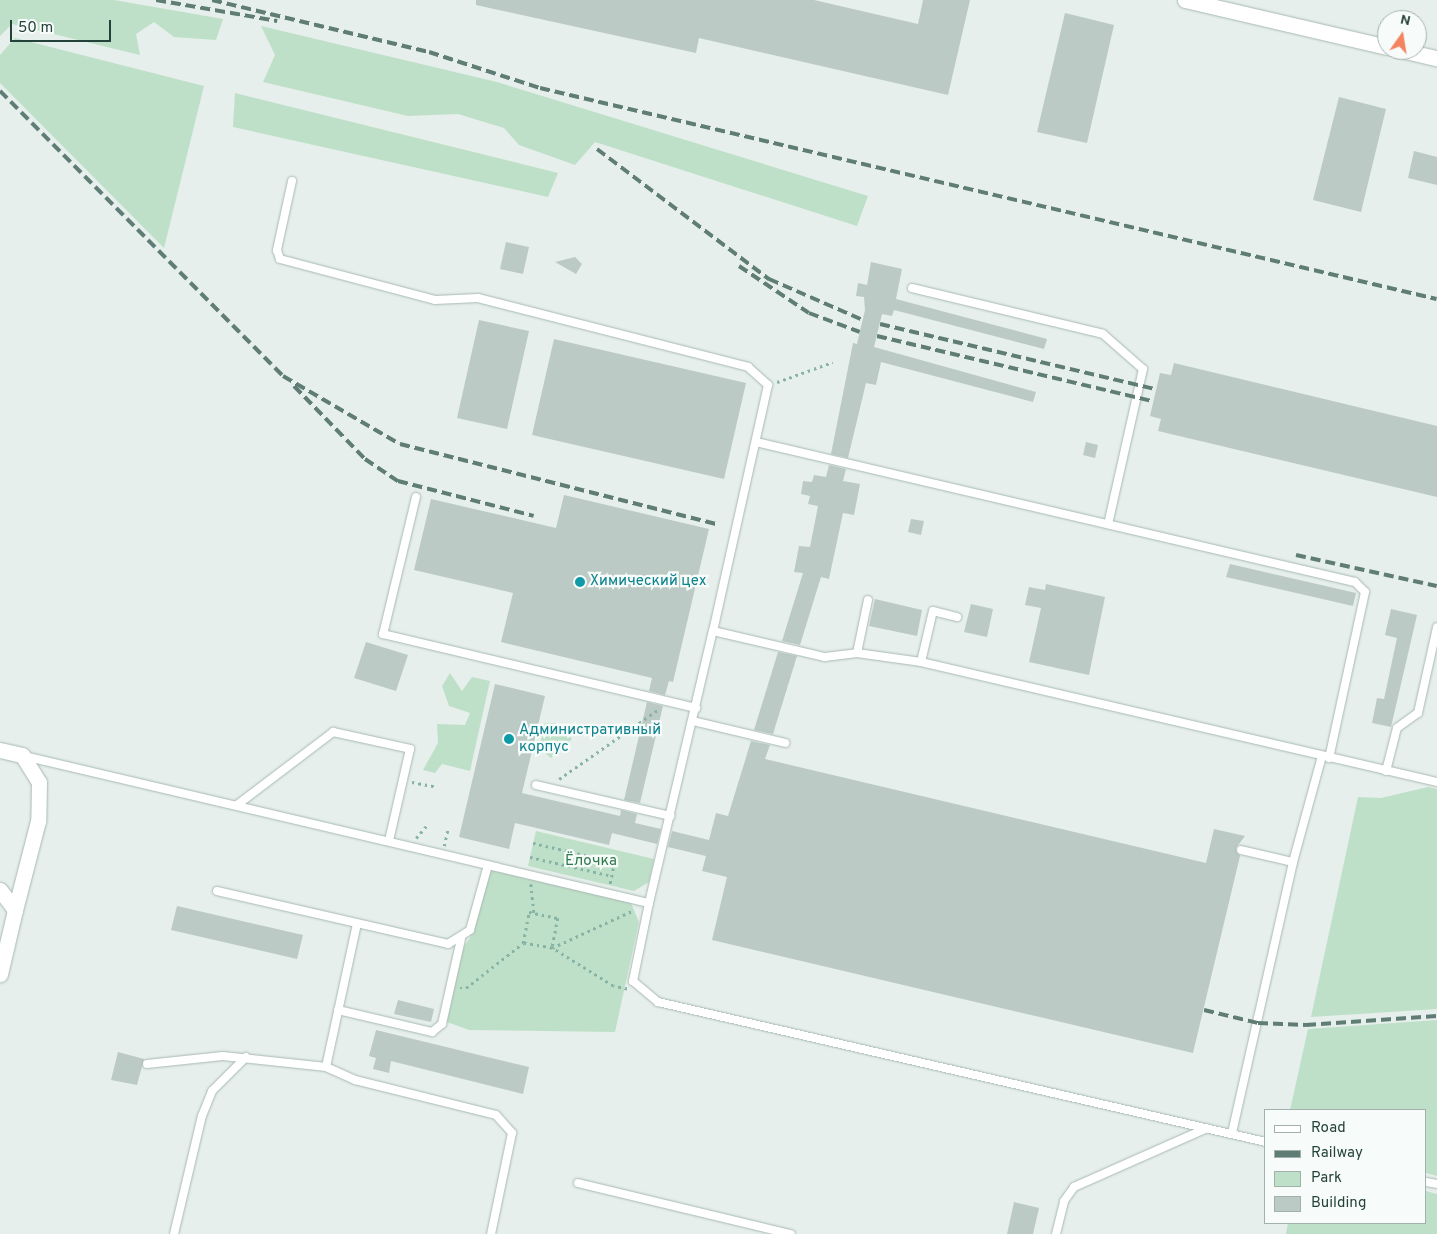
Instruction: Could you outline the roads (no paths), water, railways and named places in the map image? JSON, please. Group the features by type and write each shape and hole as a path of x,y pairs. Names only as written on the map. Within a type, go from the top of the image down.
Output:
{"street":[{"path":"1186,0 1377,45"},
{"path":"0,750 22,755 39,782 38,821 0,974"},
{"path":"0,890 15,910"}],"lane":[{"path":"292,181 277,250 280,259 435,300 478,298 748,366 768,385 696,708 649,903 633,981 658,1002 1264,1141"},
{"path":"912,288 1103,334 1143,369 1108,524"},
{"path":"756,442 1355,582 1365,592 1325,757 1292,862 1232,1133"},
{"path":"416,497 383,634 696,708"},
{"path":"857,652 868,600"},
{"path":"921,662 933,612 957,617"},
{"path":"1386,771 1397,728 1418,713 1437,627"},
{"path":"713,630 825,656 857,652 921,662 1437,782"},
{"path":"693,721 785,743"},
{"path":"237,805 334,732 410,749 389,841"},
{"path":"22,755 649,903"},
{"path":"536,785 670,816"},
{"path":"1241,850 1292,862"},
{"path":"217,890 448,944 461,939 470,930 488,865"},
{"path":"326,1067 357,924"},
{"path":"338,1010 432,1032 442,1024 461,939"},
{"path":"174,1234 209,1099 246,1057"},
{"path":"147,1064 246,1057 326,1067 355,1080 496,1115 512,1133 490,1234"},
{"path":"1056,1234 1064,1201 1074,1188 1207,1128"},
{"path":"578,1183 791,1234"}],"railway":[{"path":"156,0 277,21"},
{"path":"212,0 429,52 540,88 1437,299"},
{"path":"0,91 283,376 400,444 716,524"},
{"path":"597,149 769,279 863,320"},
{"path":"739,266 809,313 860,332"},
{"path":"880,324 1156,389"},
{"path":"877,336 1153,401"},
{"path":"294,386 365,459 398,481 534,516"},
{"path":"1296,555 1437,586"},
{"path":"1204,1010 1258,1023 1306,1025 1437,1016"}],"place":[{"name":"Химический цех","path":"580,582"},
{"name":"Административный корпус","path":"509,739"}],"park label":[{"name":"Ёлочка","path":"591,862"}]}
